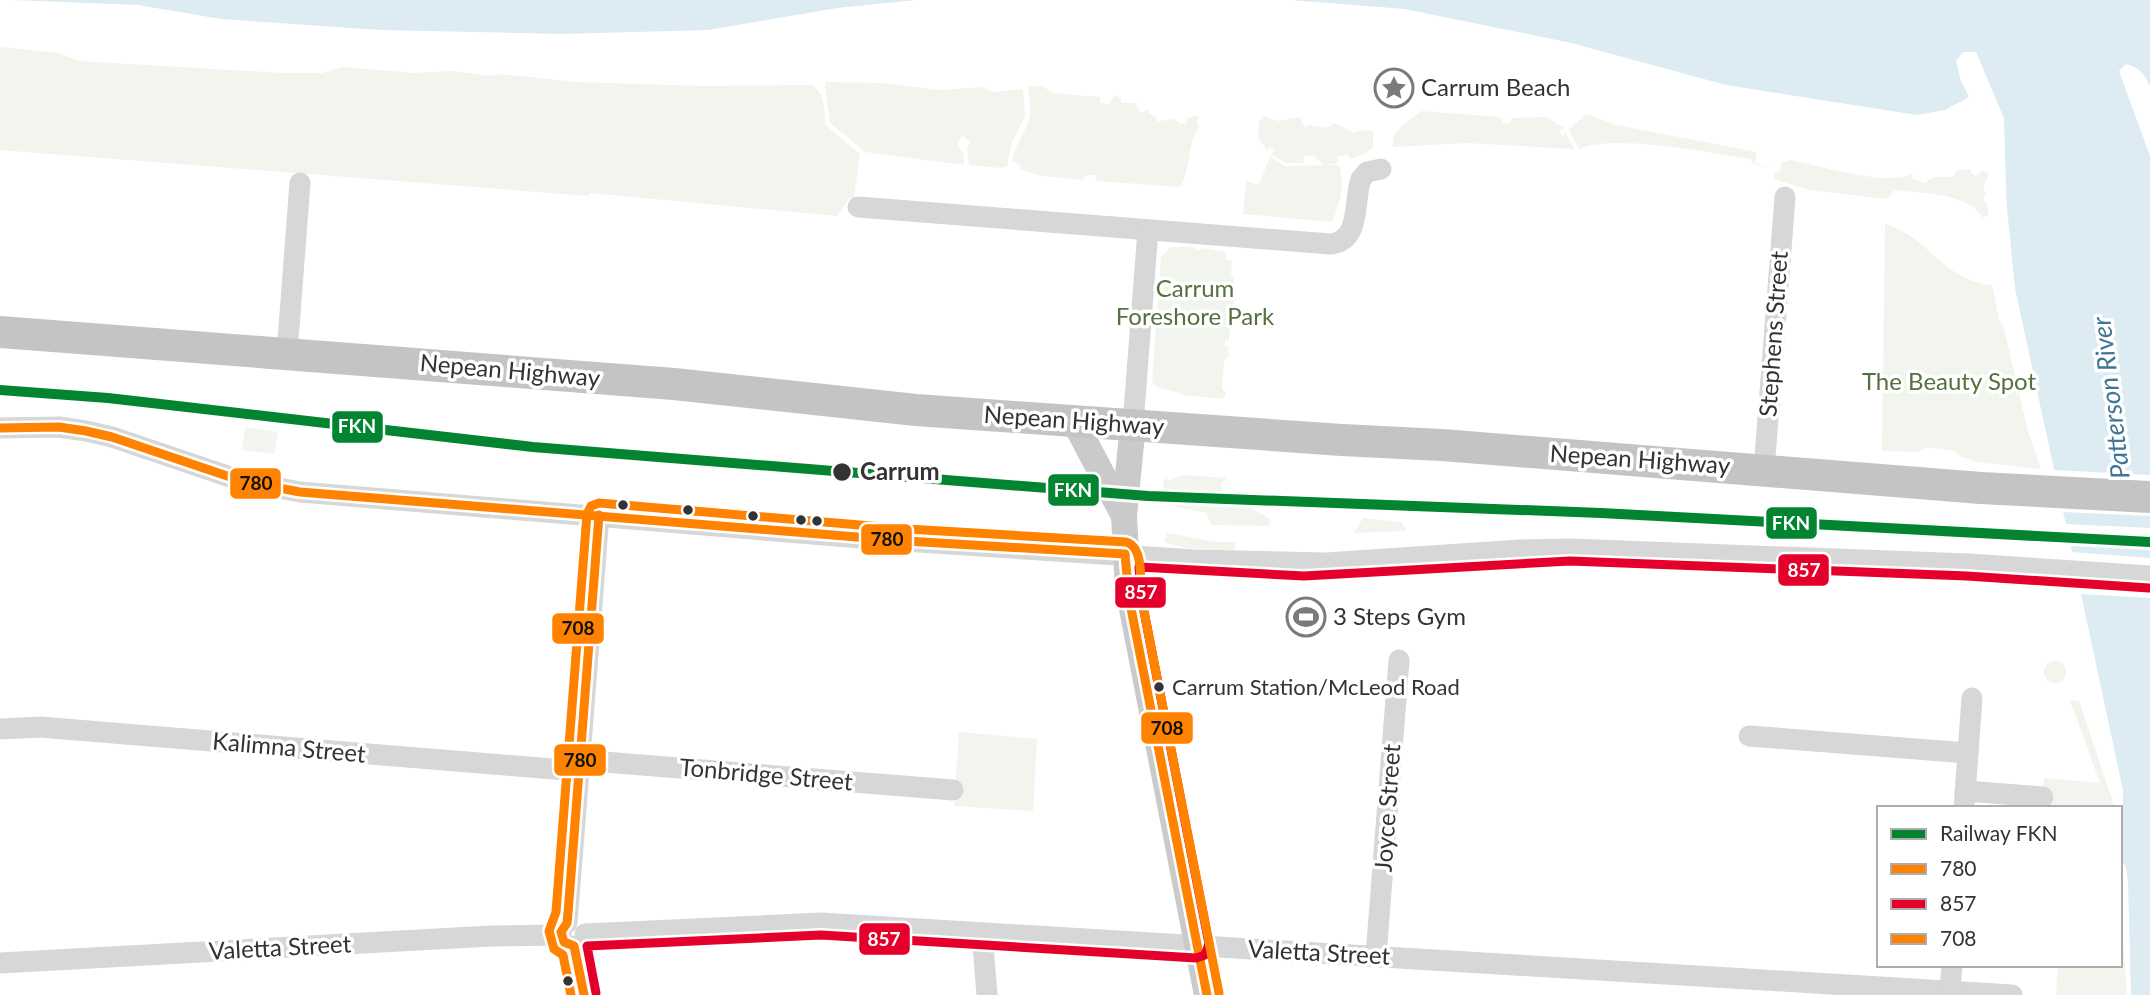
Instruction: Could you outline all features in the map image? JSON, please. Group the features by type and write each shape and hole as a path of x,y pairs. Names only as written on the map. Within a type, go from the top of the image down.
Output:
{"highway":[{"name":"Nepean Highway","path":"0,332 674,384 916,410 2150,497"}],"main road":[{"path":"1074,421 1124,516"},
{"path":"1133,424 1124,516 1125,554 1132,612 1207,995"}],"street":[{"path":"858,207 1330,244 1339,243 1353,227 1362,178 1367,172 1381,169"},
{"path":"287,353 300,183"},
{"name":"Stephens Street","path":"1764,470 1785,198"},
{"path":"1133,424 1148,230"},
{"path":"0,428 59,427 86,431 242,481 275,488 895,541 1202,560 1327,563 1570,549 2033,568 2150,576"},
{"path":"584,995 572,934 578,765 598,515"},
{"name":"Joyce Street","path":"1376,956 1399,660"},
{"path":"1972,698 1965,799 2043,797"},
{"name":"Kalimna Street","path":"0,729 40,727 578,765"},
{"path":"1749,736 1968,753"},
{"name":"Tonbridge Street","path":"578,765 953,790"},
{"name":"Valetta Street","path":"0,963 807,922 1376,956 1872,990 1950,990 2012,995"},
{"path":"982,933 988,995"},
{"path":"1950,990 1952,967"}],"green space":[{"path":"0,47 58,53 79,61 283,73 322,73 342,67 414,73 454,71 578,82 701,86 812,85 822,98 825,125 860,154 854,198 849,198 837,216 590,193 589,196 0,150"},
{"path":"826,82 882,83 939,90 985,87 992,92 1023,89 1025,117 1012,142 1007,166 1001,168 969,165 967,149 970,143 964,136 957,145 963,153 964,165 865,152 830,123"},
{"path":"1042,86 1053,93 1100,97 1100,102 1109,105 1115,95 1121,98 1121,103 1138,103 1136,106 1141,113 1149,109 1149,114 1156,116 1157,124 1174,119 1181,124 1187,123 1188,118 1197,115 1199,128 1180,187 1097,181 1095,175 1087,175 1083,180 1042,176 1020,169 1021,164 1012,162 1030,116 1028,87"},
{"path":"1421,111 1500,117 1503,123 1509,124 1512,118 1546,117 1564,128 1559,131 1562,136 1566,134 1574,149 1466,143 1393,147 1398,131"},
{"path":"1586,114 1616,125 1757,152 1755,163 1771,168 1753,164 1751,159 1663,146 1615,143 1579,149 1569,130"},
{"path":"1264,116 1278,121 1300,117 1304,127 1309,125 1327,128 1335,123 1354,133 1360,130 1373,131 1373,148 1350,159 1348,154 1337,157 1338,163 1323,165 1314,156 1304,156 1303,163 1286,163 1271,155 1274,151 1270,147 1267,150 1258,138 1259,121"},
{"path":"1270,156 1285,166 1339,165 1341,194 1332,222 1243,214 1246,181 1259,185"},
{"path":"1790,160 1870,177 1900,177 1912,174 1913,179 1924,183 1934,177 1953,177 1957,170 1971,169 1971,173 1976,176 1983,171 1989,174 1983,187 1986,193 1983,200 1987,204 1989,214 1983,218 1976,209 1966,203 1943,196 1895,190 1886,199 1810,190 1773,179 1775,173 1779,173 1781,163"},
{"name":"The Beauty Spot","path":"1885,224 1913,238 1961,275 1975,282 1992,285 2028,432 2041,469 1976,462 1954,451 1926,447 1918,452 1882,451"},
{"name":"Carrum Foreshore Park","path":"1171,247 1225,252 1227,260 1232,260 1231,275 1235,278 1229,291 1232,291 1234,305 1230,319 1227,319 1227,323 1230,323 1229,341 1225,340 1225,346 1228,345 1229,357 1224,360 1222,389 1226,392 1222,399 1182,395 1159,388 1152,382 1161,257"},
{"path":"245,427 278,432 274,454 242,450"},
{"path":"1182,475 1227,478 1221,483 1222,491 1270,519 1269,526 1211,525 1206,513 1176,507 1163,488 1165,477 1169,481"},
{"path":"1363,518 1402,522 1406,531 1354,533"},
{"path":"1167,533 1216,542 1236,542 1234,550 1189,549 1164,542"},
{"path":"2055,661 2063,664 2066,672 2063,680 2055,683 2047,680 2044,672 2047,664"},
{"path":"2070,700 2079,701 2114,806 2041,806 2044,778 2100,783"},
{"path":"959,732 1037,739 1033,811 954,806"},
{"path":"2122,930 2127,995 2056,995 2058,967 2122,967"}],"water":[{"path":"12,0 916,0 837,8 708,30 561,34 380,30 221,19 138,5"},
{"name":"Patterson River","path":"1290,0 2150,0 2150,87 2144,75 2135,67 2126,64 2119,71 2150,156 2150,995 2131,995 2128,881 2126,867 2122,862 2123,791 2015,289 2007,224 2004,118 1976,52 1963,52 1956,61 1969,97 1945,110 1917,115 1726,85 1571,43 1405,9"}],"pier":[{"path":"2000,177 2004,178 2015,289 2054,470 2150,475 2150,516 2063,512 2066,524 2150,528 2150,546 2070,542 2072,552 2150,558 2150,598 2081,594 2123,791 2122,809 2122,806 2119,806 2119,792 2011,289"}],"rail line":[{"name":"FKN","path":"0,390 108,398 533,447 1148,496 1601,513 2150,542"}],"transit line":[{"name":"780","path":"0,428 59,427 86,431 112,437 242,481 300,492 906,541 1125,554 1129,598 1207,995"},
{"name":"708","path":"571,995 563,955 554,949 549,931 556,912 587,514 591,506 599,503 907,529 1126,542 1132,545 1138,557 1141,596 1219,993"},
{"name":"780","path":"584,995 574,946 564,942 561,932 567,923 568,913 599,515"},
{"name":"857","path":"596,993 587,946 821,935 1196,958 1205,955 1209,944 1141,596 1139,567 1304,576 1570,561 1967,576 2149,588"}],"place":[{"name":"Carrum Beach","path":"1394,88"},
{"name":"Carrum","path":"842,472"},
{"name":"3 Steps Gym","path":"1306,617"},
{"name":"Carrum Station/McLeod Road","path":"1159,687"}]}
